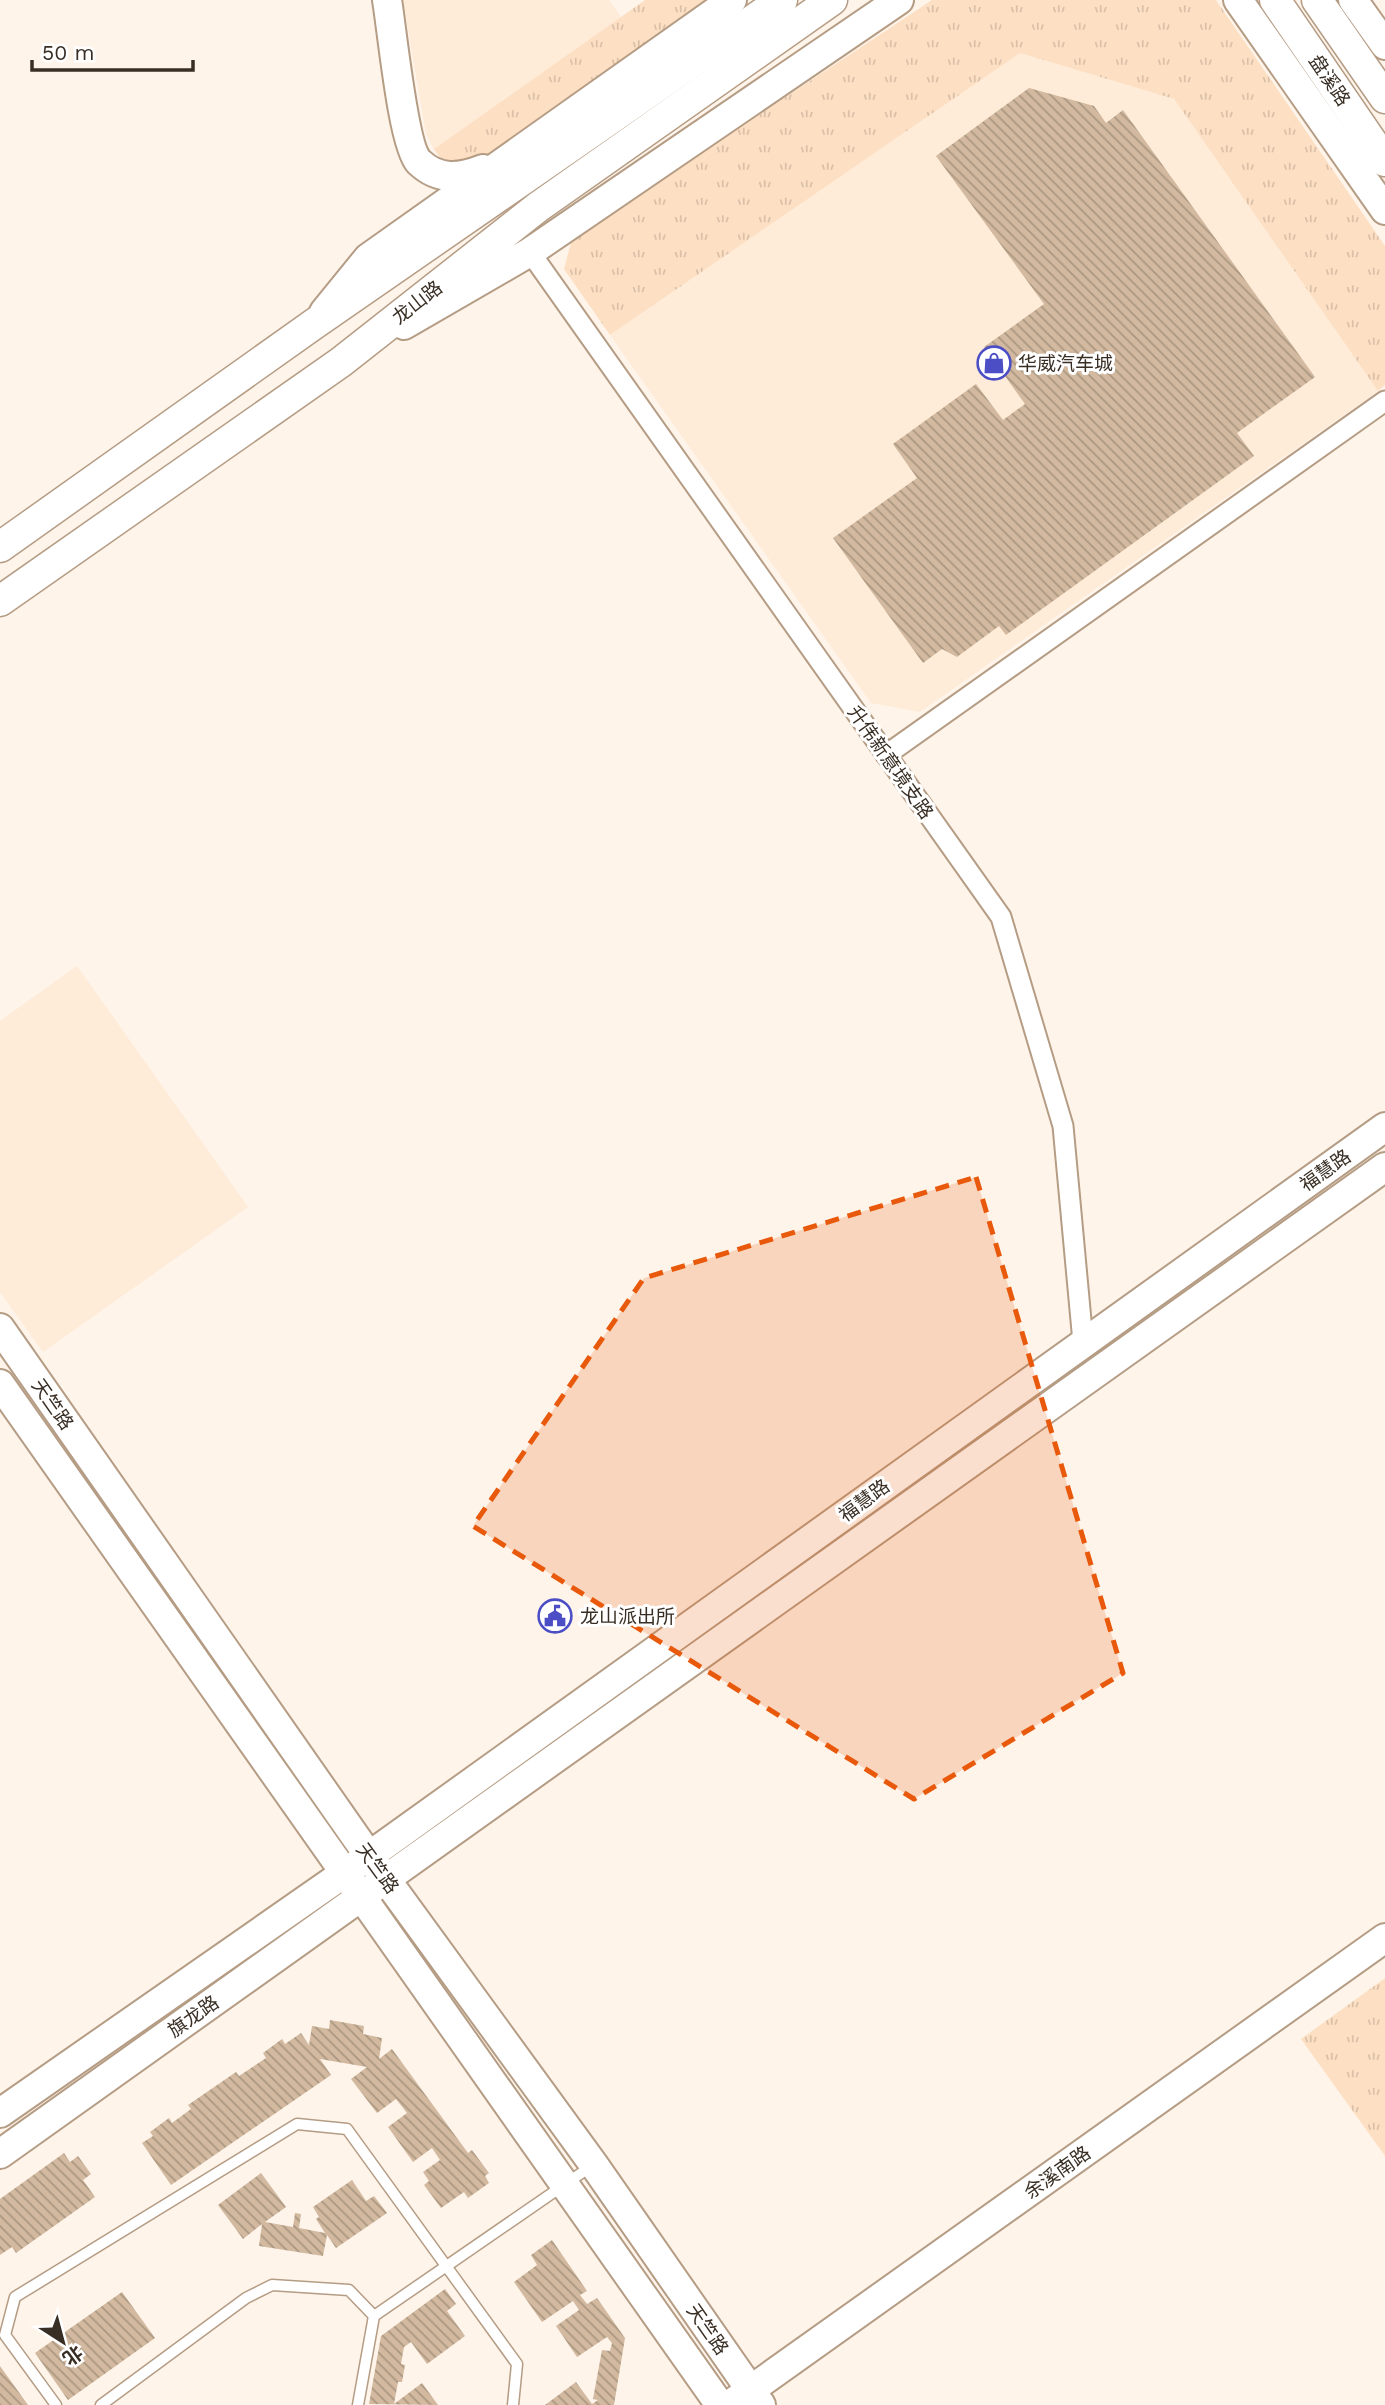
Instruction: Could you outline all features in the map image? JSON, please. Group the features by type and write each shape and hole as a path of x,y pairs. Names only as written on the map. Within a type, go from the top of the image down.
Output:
{"main road":[{"path":"387,0 408,135 417,161 445,178 466,176 506,161"},
{"path":"314,324 368,258 732,0"},
{"name":"龙山路","path":"0,547 314,324 782,0"},
{"name":"龙山路","path":"0,601 341,362 538,207 832,0"},
{"path":"341,362 530,252 899,0"},
{"path":"1238,0 1385,210"},
{"name":"盘溪路","path":"1275,0 1385,161"},
{"name":"盘溪路","path":"1317,0 1385,98"},
{"path":"1353,0 1385,45"},
{"name":"福慧路","path":"0,2113 344,1874 1385,1127"},
{"name":"福慧路","path":"386,1879 1382,1179"},
{"name":"天竺路","path":"2,1334 369,1856 594,2165 747,2400"},
{"name":"天竺路","path":"0,1384 720,2405"},
{"name":"旗龙路","path":"0,2154 386,1879"},
{"name":"余溪南路","path":"747,2400 1385,1938"}],"street":[{"name":"升伟新意境支路","path":"530,252 1001,917 1063,1126 1083,1342"},
{"path":"886,755 1385,401"}],"lane":[{"path":"56,2405 5,2335 15,2297 297,2124 348,2129 517,2364 513,2405"},
{"path":"358,2405 374,2316 594,2165"},
{"path":"101,2405 246,2298 272,2284 349,2290 374,2316"}],"highlighted area":[{"path":"976,1177 1123,1673 914,1799 473,1526 644,1278"}],"shaded area":[{"path":"403,0 609,0 621,17 434,149 426,134"},
{"name":"华威汽车城","path":"1020,53 1174,99 1378,391 920,712 871,703 610,335"},
{"path":"77,966 248,1207 43,1352 0,1292 0,1021"}],"green space":[{"path":"645,0 709,0 492,153 453,166 441,159 434,149"},
{"path":"932,0 1216,0 1385,246 1385,385 1378,391 1174,99 1020,53 610,335 564,269 572,239"},
{"path":"1385,1978 1385,2156 1301,2039"}],"building":[{"path":"1029,88 1094,106 1106,123 1123,110 1315,377 1237,433 1254,456 1006,635 999,626 957,657 942,649 923,663 833,538 917,478 893,444 976,384 1003,420 1025,404 984,347 1044,304 936,156"},
{"path":"330,2020 364,2026 363,2034 382,2038 379,2059 392,2049 468,2153 472,2150 489,2173 485,2176 489,2183 468,2198 464,2192 441,2208 424,2185 429,2181 423,2172 440,2160 432,2148 413,2162 388,2127 407,2113 396,2099 377,2113 351,2079 367,2067 320,2059 331,2075 171,2185 142,2143 153,2136 150,2132 169,2118 172,2123 191,2109 188,2105 236,2072 239,2076 266,2058 263,2053 282,2039 285,2044 301,2033 309,2045 312,2026 329,2029"},
{"path":"64,2153 70,2162 78,2156 91,2174 83,2180 95,2197 16,2253 12,2247 0,2255 0,2199"},
{"path":"261,2173 286,2207 265,2222 293,2227 295,2213 301,2214 299,2228 325,2233 316,2219 319,2217 313,2207 352,2180 366,2201 374,2196 387,2213 336,2248 327,2235 323,2256 259,2246 262,2224 243,2239 218,2205"},
{"path":"552,2240 587,2291 580,2295 587,2304 597,2298 625,2338 614,2405 545,2405 576,2382 592,2404 598,2400 593,2399 602,2350 610,2351 612,2343 607,2337 577,2357 556,2326 579,2310 573,2301 542,2322 514,2282 537,2265 531,2255"},
{"path":"445,2289 456,2304 447,2311 465,2336 427,2364 411,2342 404,2347 401,2364 405,2365 402,2382 398,2382 394,2404 422,2383 438,2405 369,2404 381,2336"},
{"path":"122,2292 155,2338 68,2400 35,2353"},
{"path":"0,2366 28,2405 0,2405"}],"place":[{"name":"华威汽车城","path":"994,363"},
{"name":"龙山派出所","path":"555,1616"}]}
